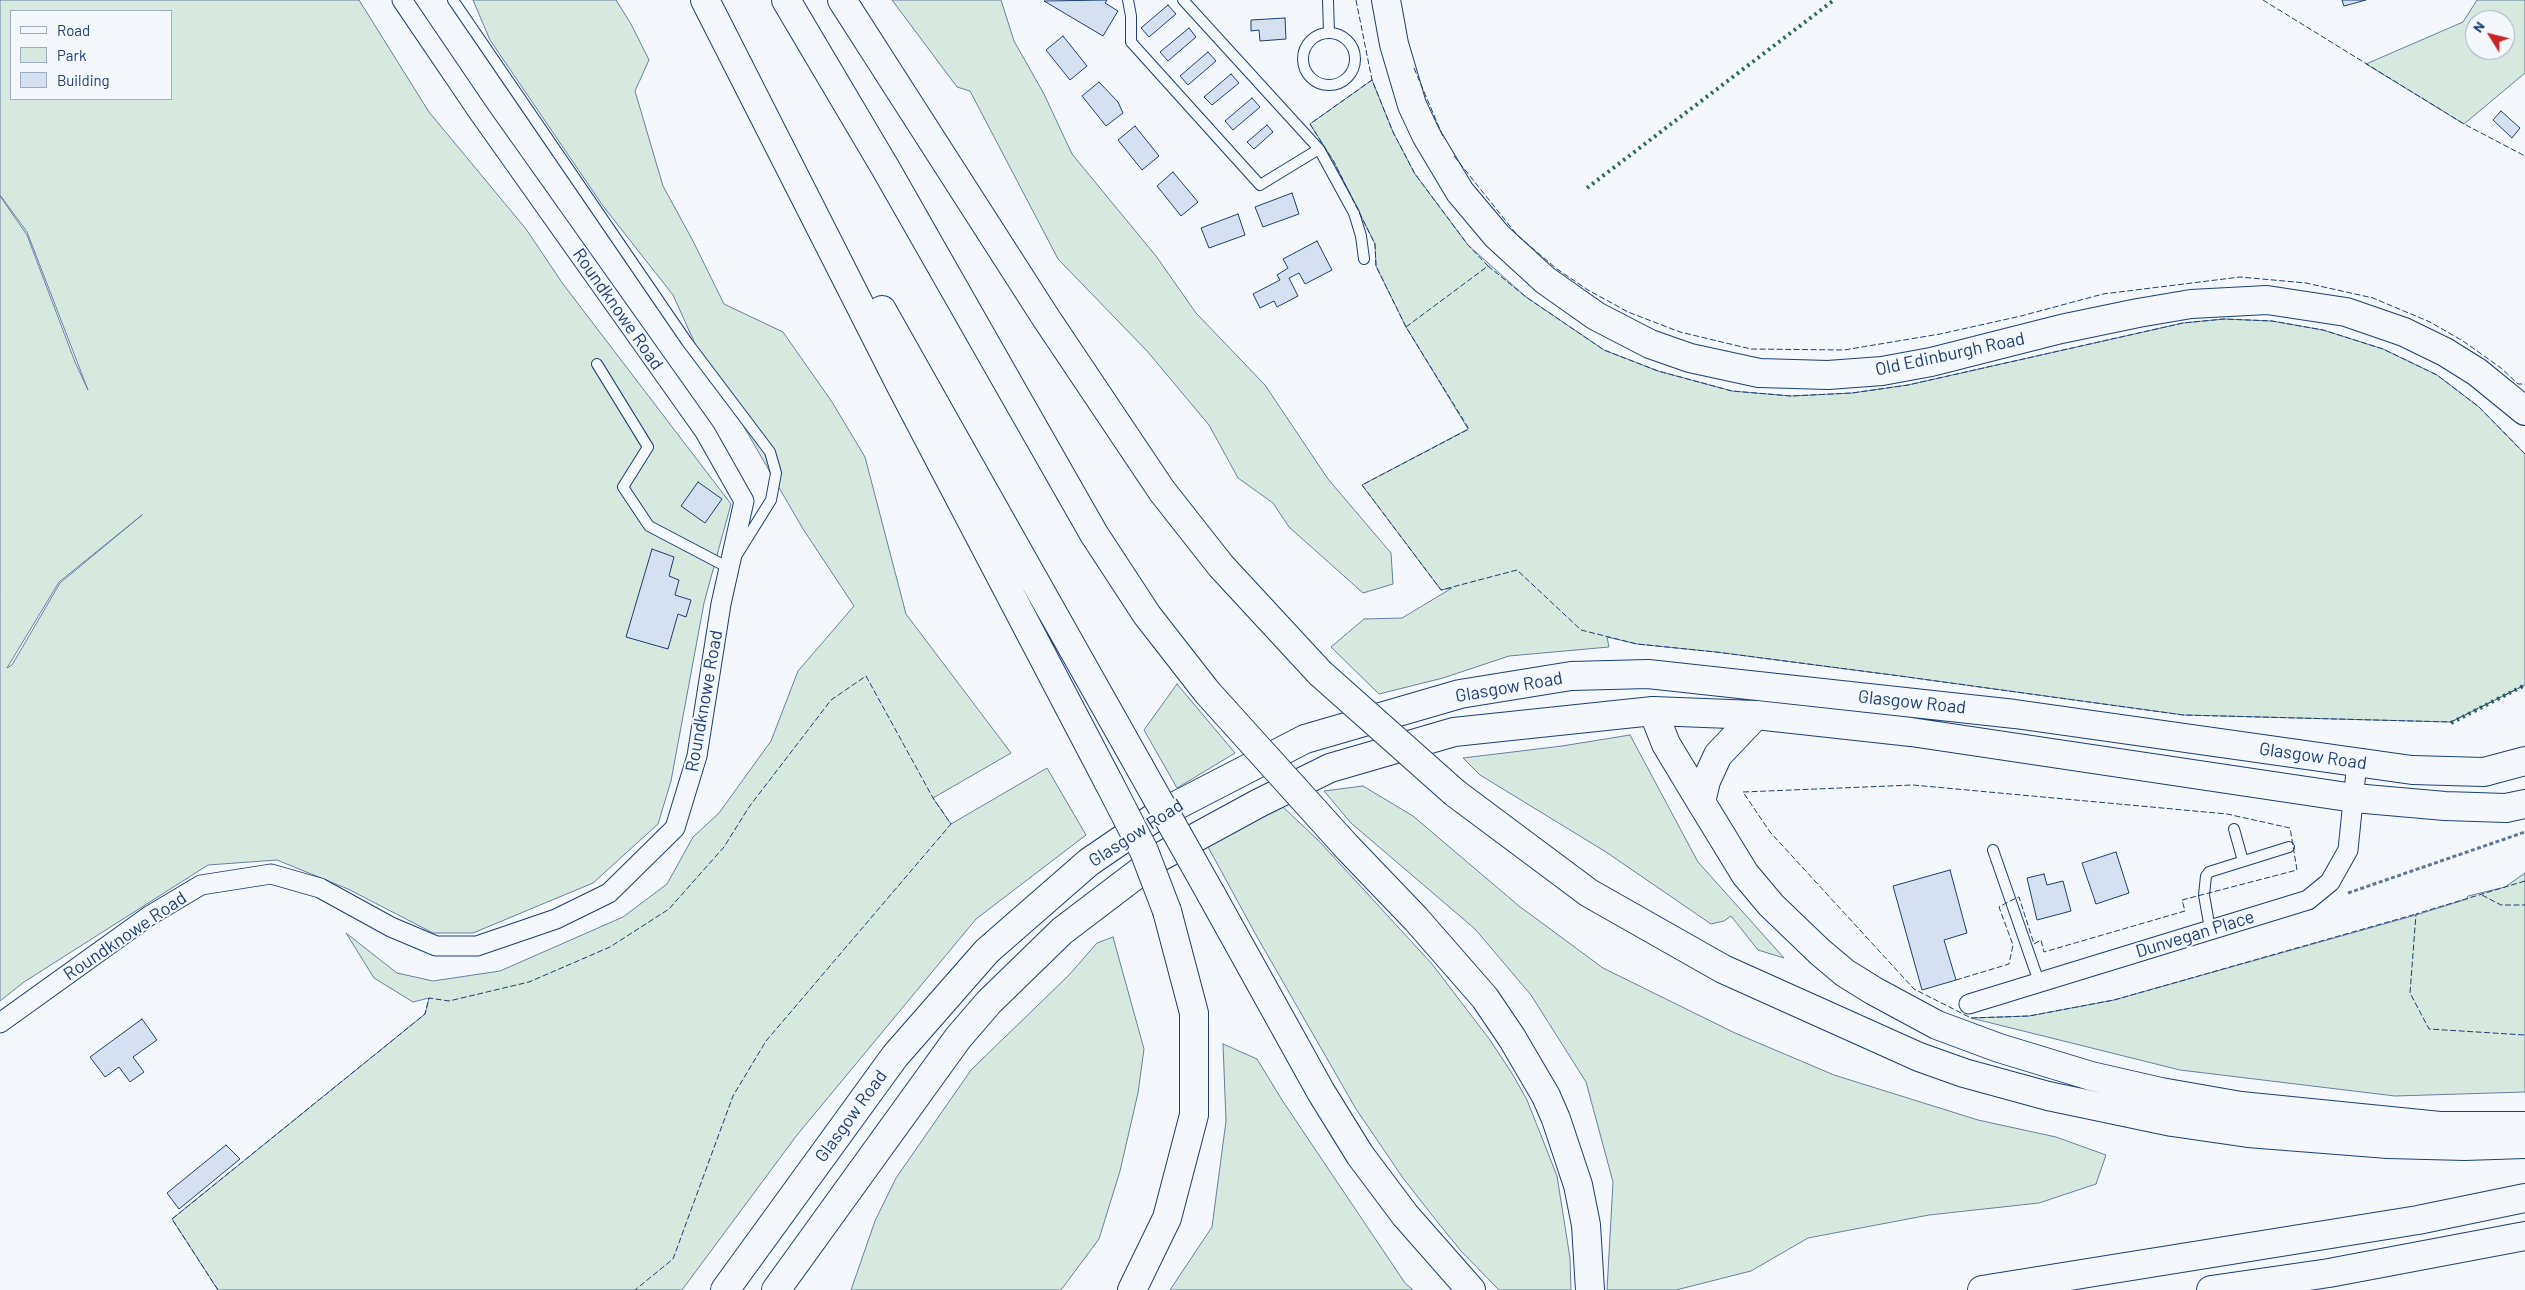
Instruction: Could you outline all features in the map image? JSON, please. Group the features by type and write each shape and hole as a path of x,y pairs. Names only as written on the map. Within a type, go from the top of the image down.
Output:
{"main road":[{"path":"705,0 1139,766 1321,1092 1360,1155 1405,1215 1462,1281"},
{"path":"705,0 901,386 1110,783 1144,851 1168,911 1194,1013 1194,1115 1167,1218 1132,1290"},
{"path":"786,0 886,169 1094,534 1147,615 1207,692 1347,847 1416,919 1485,998 1531,1070 1556,1119 1578,1186 1586,1225 1590,1283"},
{"path":"842,0 1046,318 1162,491 1221,566 1320,673 1455,793 1589,893 1722,969 1803,1007 1919,1057 1964,1073 2048,1096 2172,1122 2248,1133 2321,1140 2465,1146 2525,1144"},
{"name":"Old Edinburgh Road","path":"1386,0 1394,44 1412,105 1426,134 1460,192 1497,236 1545,280 1596,316 1650,344 1690,358 1758,373 1828,375 1882,371 1931,362 2061,329 2138,313 2191,304 2267,300 2346,312 2404,332 2445,352 2477,372 2525,411"},
{"name":"Glasgow Road","path":"724,1290 895,1056 987,951 1089,862 1158,815 1305,739 1460,694 1571,676 1648,674 2015,714 2412,770 2484,772 2525,761"},
{"path":"1460,694 1635,686 1645,690 1666,744 1744,874 1794,929 1846,972 1902,1007 1937,1025 2000,1048 2073,1070 2161,1092 2241,1106 2440,1126"},
{"name":"Glasgow Road","path":"776,1290 924,1083 990,1002 1062,931 1106,895 1158,858 1205,831 1330,768 1454,732 1653,711 1756,714 1911,732 2354,798 2445,806 2506,808 2525,804"},
{"path":"1701,802 1706,781 1718,755 1756,714"},
{"path":"1803,1007 1973,1064 2071,1091 2123,1101 2290,1124 2525,1126"},
{"path":"1982,1290 2418,1220 2525,1198"},
{"path":"2211,1290 2329,1273 2525,1236"}],"street":[{"name":"Roundknowe Road","path":"0,1023 149,916 202,885 271,874 320,888 391,927 436,946 477,946 556,919 609,893 675,828 698,756 721,604 744,501 705,432 478,112 402,0"},
{"name":"Dunvegan Place","path":"1969,1004 2308,900 2330,882 2348,850 2357,762"}],"lane":[{"path":"453,0 687,342 770,452 776,473 771,500 729,568 649,526 623,487 648,447 597,364"},
{"path":"1128,0 1131,16 1131,42 1260,185 1318,149"},
{"path":"1183,0 1318,149 1354,213 1361,236 1364,259"},
{"path":"1328,0 1330,33"},
{"path":"1330,33 1342,37 1349,42 1355,56 1354,65 1348,77 1330,85 1322,84 1309,76 1303,59 1309,43 1320,35 1330,33"},
{"path":"2234,828 2243,861"},
{"path":"2210,929 2204,895 2206,876 2209,872 2289,847"},
{"path":"1993,850 2038,982"}],"path":[{"path":"2330,882 2348,892 2525,832"}],"green space":[{"path":"0,0 359,0 429,112 526,229 563,284 731,504 704,603 671,781 658,824 593,883 473,933 433,933 348,889 277,860 208,865 24,982 0,1001 0,196 27,235 75,362 88,390 27,232 0,195","holes":["142,515 60,583 12,665 7,668 59,582"]},
{"path":"473,0 616,0 631,24 649,60 635,91 663,186 724,304 783,332 832,402 865,457 906,614 1011,753 933,798 951,824 1047,768 1086,835 976,919 797,1135 682,1290 218,1290 172,1219 425,1014 429,998 413,1002 374,978 346,933 397,973 433,981 500,971 623,917 667,884 693,837 719,813 771,741 798,671 854,606 803,529 733,408 712,381 673,295 603,206 490,40"},
{"path":"892,0 1001,0 1014,41 1044,94 1072,154 1156,256 1196,313 1265,385 1328,479 1391,553 1393,584 1363,593 1289,527 1273,503 1238,478 1209,425 1147,351 1058,259 970,91 957,87"},
{"path":"2477,0 2525,0 2525,73 2464,124 2366,64 2463,22 2465,19 2465,60 2515,60 2515,10 2471,10"},
{"path":"1372,80 1393,132 1415,174 1468,245 1526,297 1604,350 1658,371 1732,391 1791,396 1852,393 1908,385 2183,323 2224,319 2272,321 2323,330 2383,349 2437,375 2479,407 2525,454 2525,685 2451,722 2184,715 1716,652 1637,644 1607,637 1609,647 1509,656 1443,678 1379,694 1331,647 1364,619 1402,618 1452,588 1441,590 1362,485 1468,429 1406,327 1376,266 1375,244 1334,162 1310,124"},
{"path":"1177,684 1235,753 1177,788 1144,730"},
{"path":"1630,735 1698,862 1784,958 1758,950 1731,916 1724,921 1711,924 1606,852 1480,775 1463,758 1562,746"},
{"path":"1363,786 1413,816 1519,906 1603,968 1735,1033 1834,1075 1978,1120 2056,1137 2106,1155 2096,1184 2039,1203 1929,1215 1808,1238 1751,1271 1676,1290 1607,1290 1613,1182 1586,1082 1531,995 1475,929 1351,823 1324,791"},
{"path":"1283,807 1319,841 1432,964 1490,1040 1513,1075 1527,1100 1557,1176 1570,1258 1571,1290 1499,1290 1461,1251 1435,1219 1403,1178 1356,1109 1256,935 1207,845"},
{"path":"2525,873 2525,1092 2395,1096 2180,1070 1971,1018 2029,1016 2114,1000 2416,915 2467,899 2468,896 2505,887"},
{"path":"1113,937 1144,1049 1138,1093 1120,1171 1099,1239 1061,1290 851,1290 875,1221 896,1178 971,1070 1069,975 1097,943"},
{"path":"1223,1044 1257,1059 1282,1100 1405,1283 1413,1290 1170,1290 1212,1227 1226,1121"}],"building":[{"path":"1107,0 1105,3 1118,11 1103,36 1044,1"},
{"path":"2342,0 2366,0 2344,6"},
{"path":"1168,5 1176,14 1149,37 1141,28"},
{"path":"1285,18 1286,39 1260,41 1259,30 1251,31 1251,20"},
{"path":"1189,28 1196,37 1168,61 1160,52"},
{"path":"1063,36 1087,66 1070,80 1046,50"},
{"path":"1208,52 1216,61 1188,85 1180,76"},
{"path":"1231,74 1239,83 1212,105 1204,97"},
{"path":"1099,82 1118,102 1123,113 1106,126 1082,96"},
{"path":"1252,98 1260,107 1233,130 1225,121"},
{"path":"2501,111 2520,128 2512,138 2493,120"},
{"path":"1267,125 1273,132 1254,149 1247,142"},
{"path":"1135,126 1159,156 1142,170 1118,140"},
{"path":"1173,172 1198,202 1181,216 1157,186"},
{"path":"1292,193 1299,214 1263,227 1255,207"},
{"path":"1238,214 1245,235 1209,248 1201,228"},
{"path":"1317,241 1332,270 1305,284 1299,273 1289,278 1298,296 1277,307 1274,301 1260,308 1253,294 1280,280 1277,275 1288,268 1283,259"},
{"path":"698,482 722,499 705,523 681,506"},
{"path":"652,549 674,557 669,576 679,580 675,595 691,600 686,617 678,614 668,649 626,637"},
{"path":"2116,852 2129,893 2096,904 2082,863"},
{"path":"1950,870 1967,933 1944,940 1956,980 1922,990 1893,886"},
{"path":"2044,874 2047,885 2063,881 2071,911 2037,920 2027,878"},
{"path":"142,1019 157,1040 133,1057 144,1072 130,1082 119,1067 105,1077 90,1057"},
{"path":"226,1145 240,1159 179,1209 167,1193"}],"hedge":[{"path":"1587,188 1834,0"},
{"path":"2451,723 2525,685"}],"fence":[{"path":"1356,0 1372,80"},
{"path":"2263,0 2464,124 2525,156"},
{"path":"1414,68 1444,139"},
{"path":"1406,327 1376,266 1375,244 1334,162 1310,124 1372,80 1393,132 1415,174 1468,245 1488,266"},
{"path":"1454,156 1517,235 1557,269 1588,290 1628,312 1680,332 1751,349 1844,350 1940,334 2021,316 2103,294 2240,277 2306,283 2373,298 2430,322 2463,341 2501,368 2518,384 2525,384"},
{"path":"2525,454 2479,407 2437,375 2383,349 2323,330 2272,321 2224,319 2183,323 1908,385 1852,393 1791,396 1732,391 1658,371 1604,350 1526,297 1488,266 1406,327 1469,429 1362,485 1441,590 1517,570 1581,630 1637,644 1716,652 2183,715 2451,722 2525,685"},
{"path":"218,1290 172,1219 425,1014 429,998 449,1001 529,982 610,947 669,909 724,847 749,807 831,700 866,676 933,798 951,824 766,1041 733,1096 673,1259 635,1290"},
{"path":"1956,980 2009,964 2013,945 1999,907 2010,901 2019,897 2034,944 2041,940 2044,952 2185,911 2182,900 2297,870 2290,828 2227,814 1913,785 1743,792 1770,832 1914,989 1971,1018 2029,1016 2114,1000 2416,914"},
{"path":"2525,881 2416,914 2410,993 2429,1029 2525,1035"},
{"path":"2482,895 2501,905 2525,905"}]}
